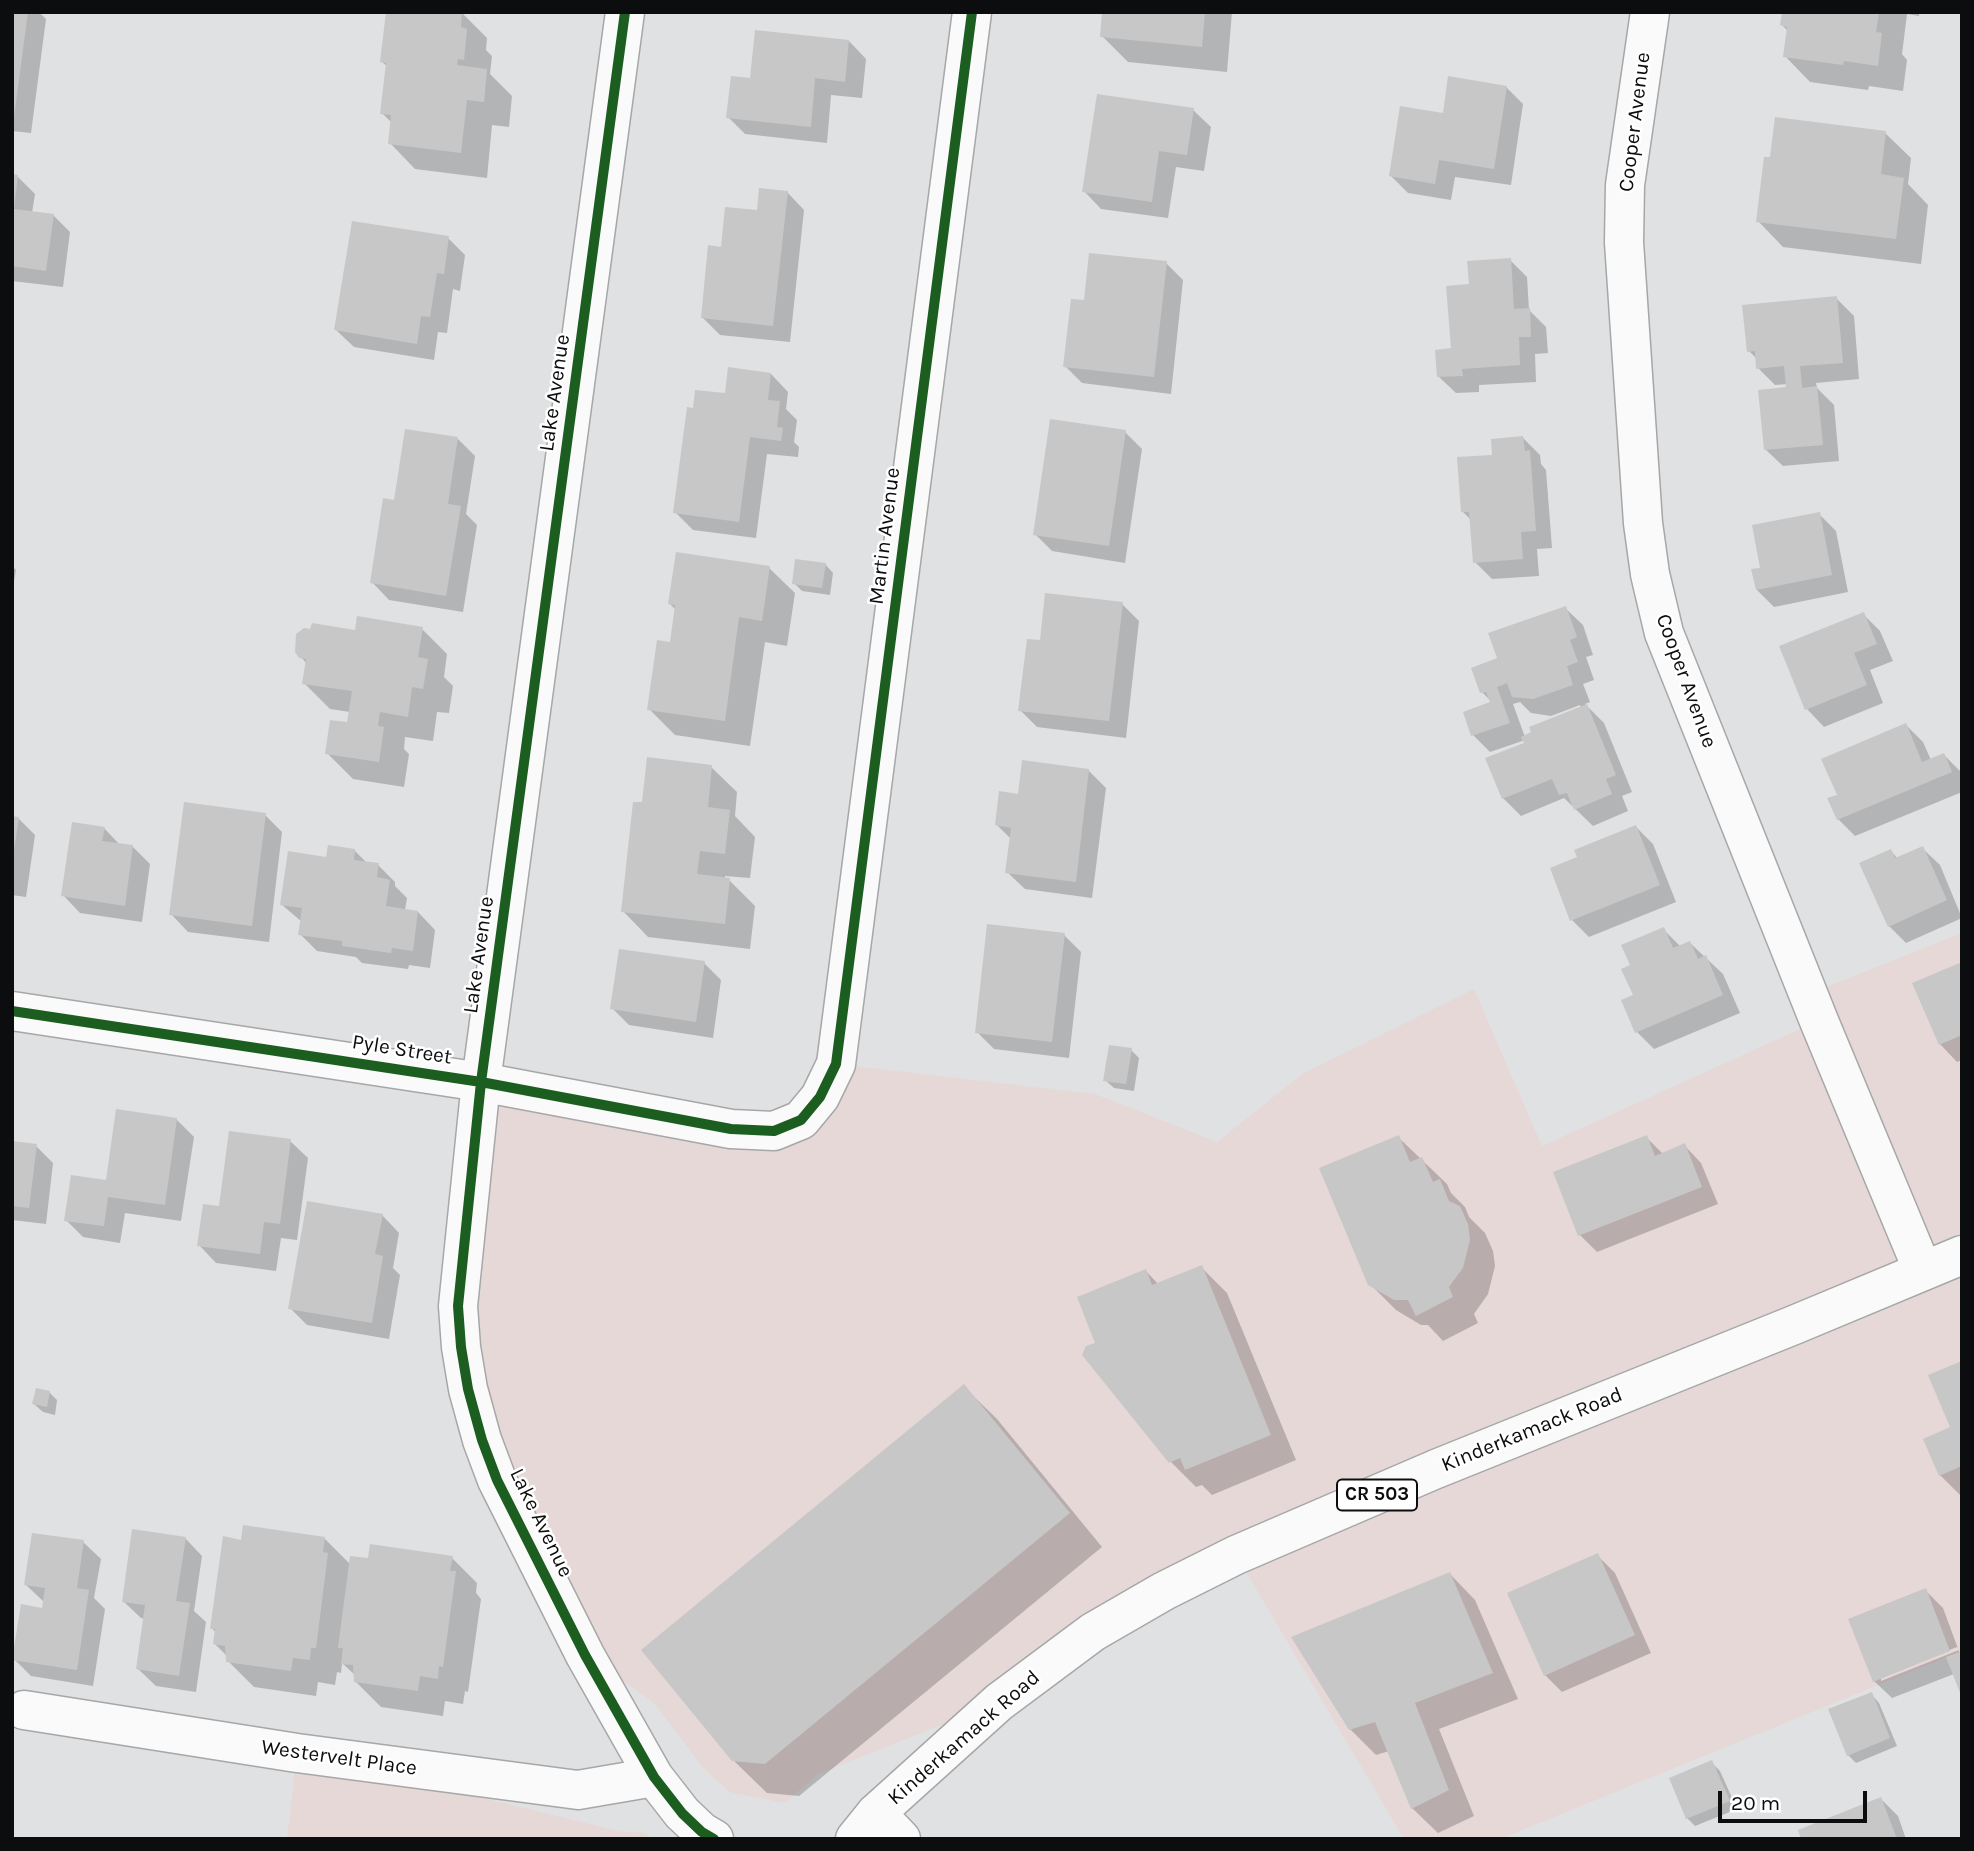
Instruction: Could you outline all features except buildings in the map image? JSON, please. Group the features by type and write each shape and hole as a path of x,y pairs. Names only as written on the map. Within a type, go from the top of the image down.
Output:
{"street":[{"name":"Lake Avenue","path":"625,12 481,1082 458,1306 468,1390 497,1480 585,1655 654,1777 682,1813 702,1832 714,1839"},
{"name":"Martin Avenue","path":"836,1064 972,12"},
{"name":"Cooper Avenue","path":"1650,12 1625,185 1624,242 1643,523 1650,575 1664,633 1819,1021 1923,1271"},
{"name":"Pyle Street","path":"12,1011 481,1082 731,1129 774,1131 801,1120 820,1097 836,1064"},
{"name":"Kinderkamack Road","path":"877,1830 999,1702 1093,1632 1164,1591 1236,1555 1436,1469 1962,1255"},
{"name":"Westervelt Place","path":"24,1710 297,1754 578,1790 654,1777"}],"shaded area":[{"path":"1962,933 1962,1651 1500,1839 1404,1839 1236,1555 999,1702 818,1774 785,1803 730,1792 705,1770 653,1702 585,1655 468,1389 481,1082 774,1131 836,1064 1095,1094 1217,1142 1302,1074 1474,989 1542,1146 1818,1021 1809,994"},
{"path":"297,1753 619,1831 646,1833 652,1839 287,1839"}],"cycle path":[{"path":"625,12 481,1082 458,1306 468,1389 482,1440 497,1480 585,1655 654,1777 682,1813 702,1832 714,1839"},
{"path":"12,1011 481,1082 731,1129 774,1131 801,1120 820,1097 836,1064 972,12"}]}
